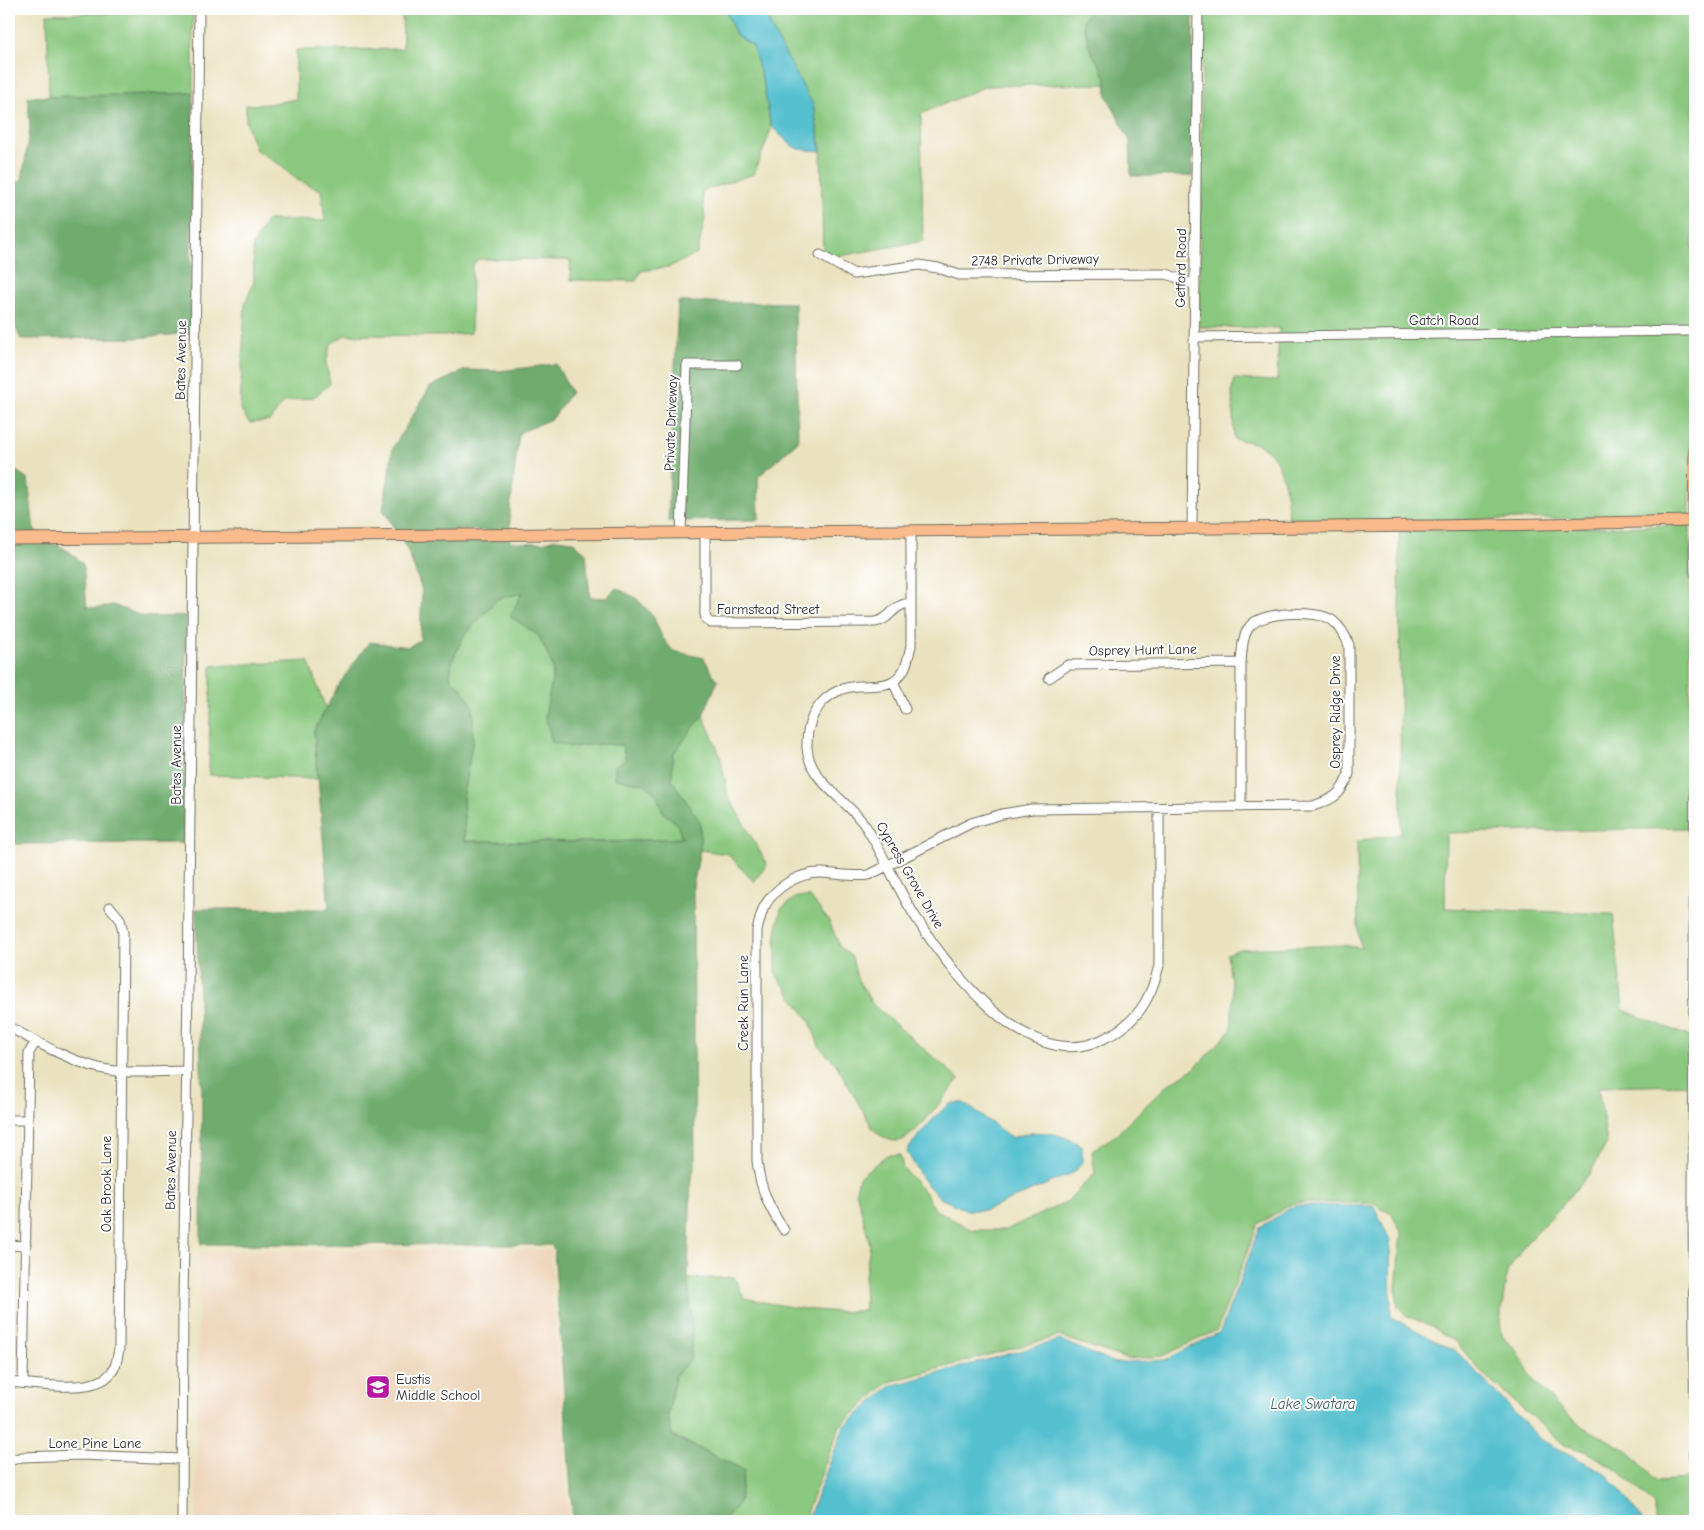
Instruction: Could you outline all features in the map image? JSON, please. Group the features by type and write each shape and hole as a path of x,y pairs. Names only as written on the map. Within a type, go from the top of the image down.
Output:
{"main road":[{"path":"9,539 912,531 1694,521 1695,448"}],"street":[{"name":"Bates Avenue","path":"182,1521 199,9"},
{"name":"Getford Road","path":"1192,528 1198,9"},
{"name":"2748 Private Driveway","path":"820,255 854,274 919,265 938,268 959,275 1166,274 1195,285"},
{"name":"Gatch Road","path":"1194,337 1695,332"},
{"name":"Private Driveway","path":"681,533 687,365 737,365"},
{"path":"1694,521 1695,573"},
{"path":"905,709 893,682 902,674 908,661 911,646 912,531"},
{"name":"Farmstead Street","path":"705,533 704,614 711,623 876,622 884,619 897,606 911,603"},
{"name":"Osprey Ridge Drive","path":"887,867 971,823 1002,814 1032,809 1159,808 1240,807 1313,806 1330,800 1343,790 1349,774 1349,645 1343,631 1331,620 1315,613 1265,616 1251,626 1243,641 1241,663 1240,807"},
{"name":"Osprey Hunt Lane","path":"1049,678 1068,665 1241,663"},
{"name":"Cypress Grove Drive","path":"893,682 839,690 824,700 813,712 808,730 808,749 812,766 821,781 860,818 915,917 954,970 1001,1017 1032,1039 1076,1047 1097,1042 1121,1031 1139,1013 1153,990 1159,966 1159,808"},
{"path":"1695,745 1693,1199 1695,1478"},
{"name":"Creek Run Lane","path":"784,1230 771,1211 759,1181 757,1161 757,930 764,907 777,891 798,876 820,872 856,877 869,875 887,867"},
{"name":"Oak Brook Lane","path":"9,1382 81,1386 98,1382 109,1376 116,1365 119,1349 120,1071 123,933 120,919 110,907"},
{"path":"9,1027 84,1063 120,1071 187,1071"},
{"path":"23,1384 29,1053 36,1041"},
{"path":"9,1120 28,1120"},
{"path":"9,1246 26,1246"},
{"name":"Lone Pine Lane","path":"9,1461 22,1457 80,1455 182,1459"}],"shaded area":[{"name":"Eustis Middle School","path":"550,1249 569,1521 196,1521 199,1252"}],"green space":[{"path":"402,9 725,9 736,35 753,46 764,86 771,130 754,174 702,191 705,219 697,254 669,267 641,271 636,281 571,280 570,260 478,259 472,266 471,333 443,336 345,335 331,344 326,362 330,384 314,397 284,402 270,421 249,423 240,408 245,304 254,281 253,245 267,220 325,221 321,190 297,180 279,164 256,150 246,122 246,105 268,104 296,99 296,50 403,49"},
{"path":"764,9 1090,9 1083,22 1090,49 1106,77 1106,84 986,86 921,114 923,241 823,259 821,147 813,105 773,32"},
{"path":"1090,9 1193,9 1192,176 1131,176 1130,141 1107,96 1106,77 1090,49 1083,21"},
{"path":"1203,9 1695,9 1690,516 1289,523 1285,486 1275,459 1262,446 1234,439 1232,390 1235,379 1277,381 1279,328 1199,327"},
{"path":"193,12 193,93 49,97 47,14"},
{"path":"193,93 190,333 135,338 21,339 9,314 9,187 22,180 30,130 28,97"},
{"path":"678,302 795,303 798,441 758,477 759,520 668,521"},
{"path":"556,364 571,392 553,418 519,433 510,510 510,530 396,531 383,510 393,448 430,387 465,370 499,371"},
{"path":"9,466 28,479 34,530 42,535 9,535"},
{"path":"1690,525 1690,828 1446,833 1445,908 1613,914 1623,1010 1689,1036 1689,1085 1598,1087 1607,1143 1590,1173 1526,1243 1507,1272 1500,1322 1502,1336 1517,1350 1533,1380 1558,1406 1583,1427 1627,1450 1657,1481 1690,1479 1691,1521 1655,1521 1655,1505 1620,1472 1588,1452 1565,1445 1482,1373 1456,1342 1431,1326 1407,1316 1398,1307 1396,1288 1401,1232 1392,1214 1375,1203 1294,1203 1258,1224 1217,1330 1163,1356 1127,1359 1059,1336 889,1382 840,1426 803,1521 724,1521 739,1502 744,1470 672,1435 668,1416 675,1376 690,1360 692,1328 688,1279 734,1277 744,1298 789,1307 820,1311 865,1310 864,1282 870,1245 856,1190 859,1177 887,1155 900,1155 903,1168 926,1194 934,1209 972,1230 1005,1230 1065,1203 1095,1173 1092,1150 1115,1136 1167,1085 1195,1068 1231,1030 1233,995 1227,954 1240,949 1342,945 1361,948 1358,932 1357,841 1401,834 1399,531"},
{"path":"401,539 510,539 511,542 542,543 556,539 572,541 586,553 590,597 606,598 616,588 636,598 653,616 662,637 673,651 704,658 718,680 703,715 673,754 672,780 700,822 700,850 693,887 695,1166 691,1177 688,1278 692,1328 690,1360 675,1376 668,1416 672,1436 744,1470 739,1502 724,1521 573,1521 554,1249 551,1245 201,1244 202,1096 196,909 329,909 314,731 338,686 369,642 408,647 420,640 422,590 408,551","holes":["522,593 510,616 539,636 554,669 545,716 552,742 572,747 600,744 622,745 626,759 615,765 615,779 645,784 656,794 663,812 677,824 682,838 612,842 465,841 463,795 473,739 473,706 461,687 450,678 452,661 464,636 497,599"]},
{"path":"9,543 50,543 65,549 73,555 83,564 87,607 98,608 113,605 145,617 186,616 185,843 9,844"},
{"path":"523,593 510,616 537,633 546,645 550,655 552,675 550,696 545,716 572,747 600,744 622,745 626,759 616,779 645,784 656,794 663,812 677,824 682,838 612,842 465,841 463,795 473,739 450,678 452,661 464,636 497,599"},
{"path":"308,661 326,709 314,731 317,779 209,775 211,666"},
{"path":"703,715 720,755 728,796 767,864 754,882 728,854 700,850 700,822 672,780 673,754"},
{"path":"796,897 810,897 829,921 840,947 852,957 857,978 873,1005 959,1079 918,1128 900,1141 883,1137 873,1129 836,1064 819,1046 810,1021 776,975 776,932 781,909"}],"water":[{"path":"725,9 764,9 773,32 813,105 821,151 798,149 771,126 764,86 753,46 736,35"},
{"path":"952,1103 964,1103 1012,1138 1039,1132 1065,1137 1073,1141 1082,1146 1082,1162 1075,1172 987,1210 967,1210 940,1198 923,1180 907,1152 919,1135 945,1108"},
{"name":"Lake Swatara","path":"1294,1206 1374,1206 1390,1240 1391,1317 1457,1352 1540,1439 1607,1474 1644,1521 807,1521 844,1427 891,1386 1060,1340 1114,1363 1165,1360 1220,1332 1260,1227"}],"place":[{"name":"Eustis Middle School","path":"378,1387"}]}
